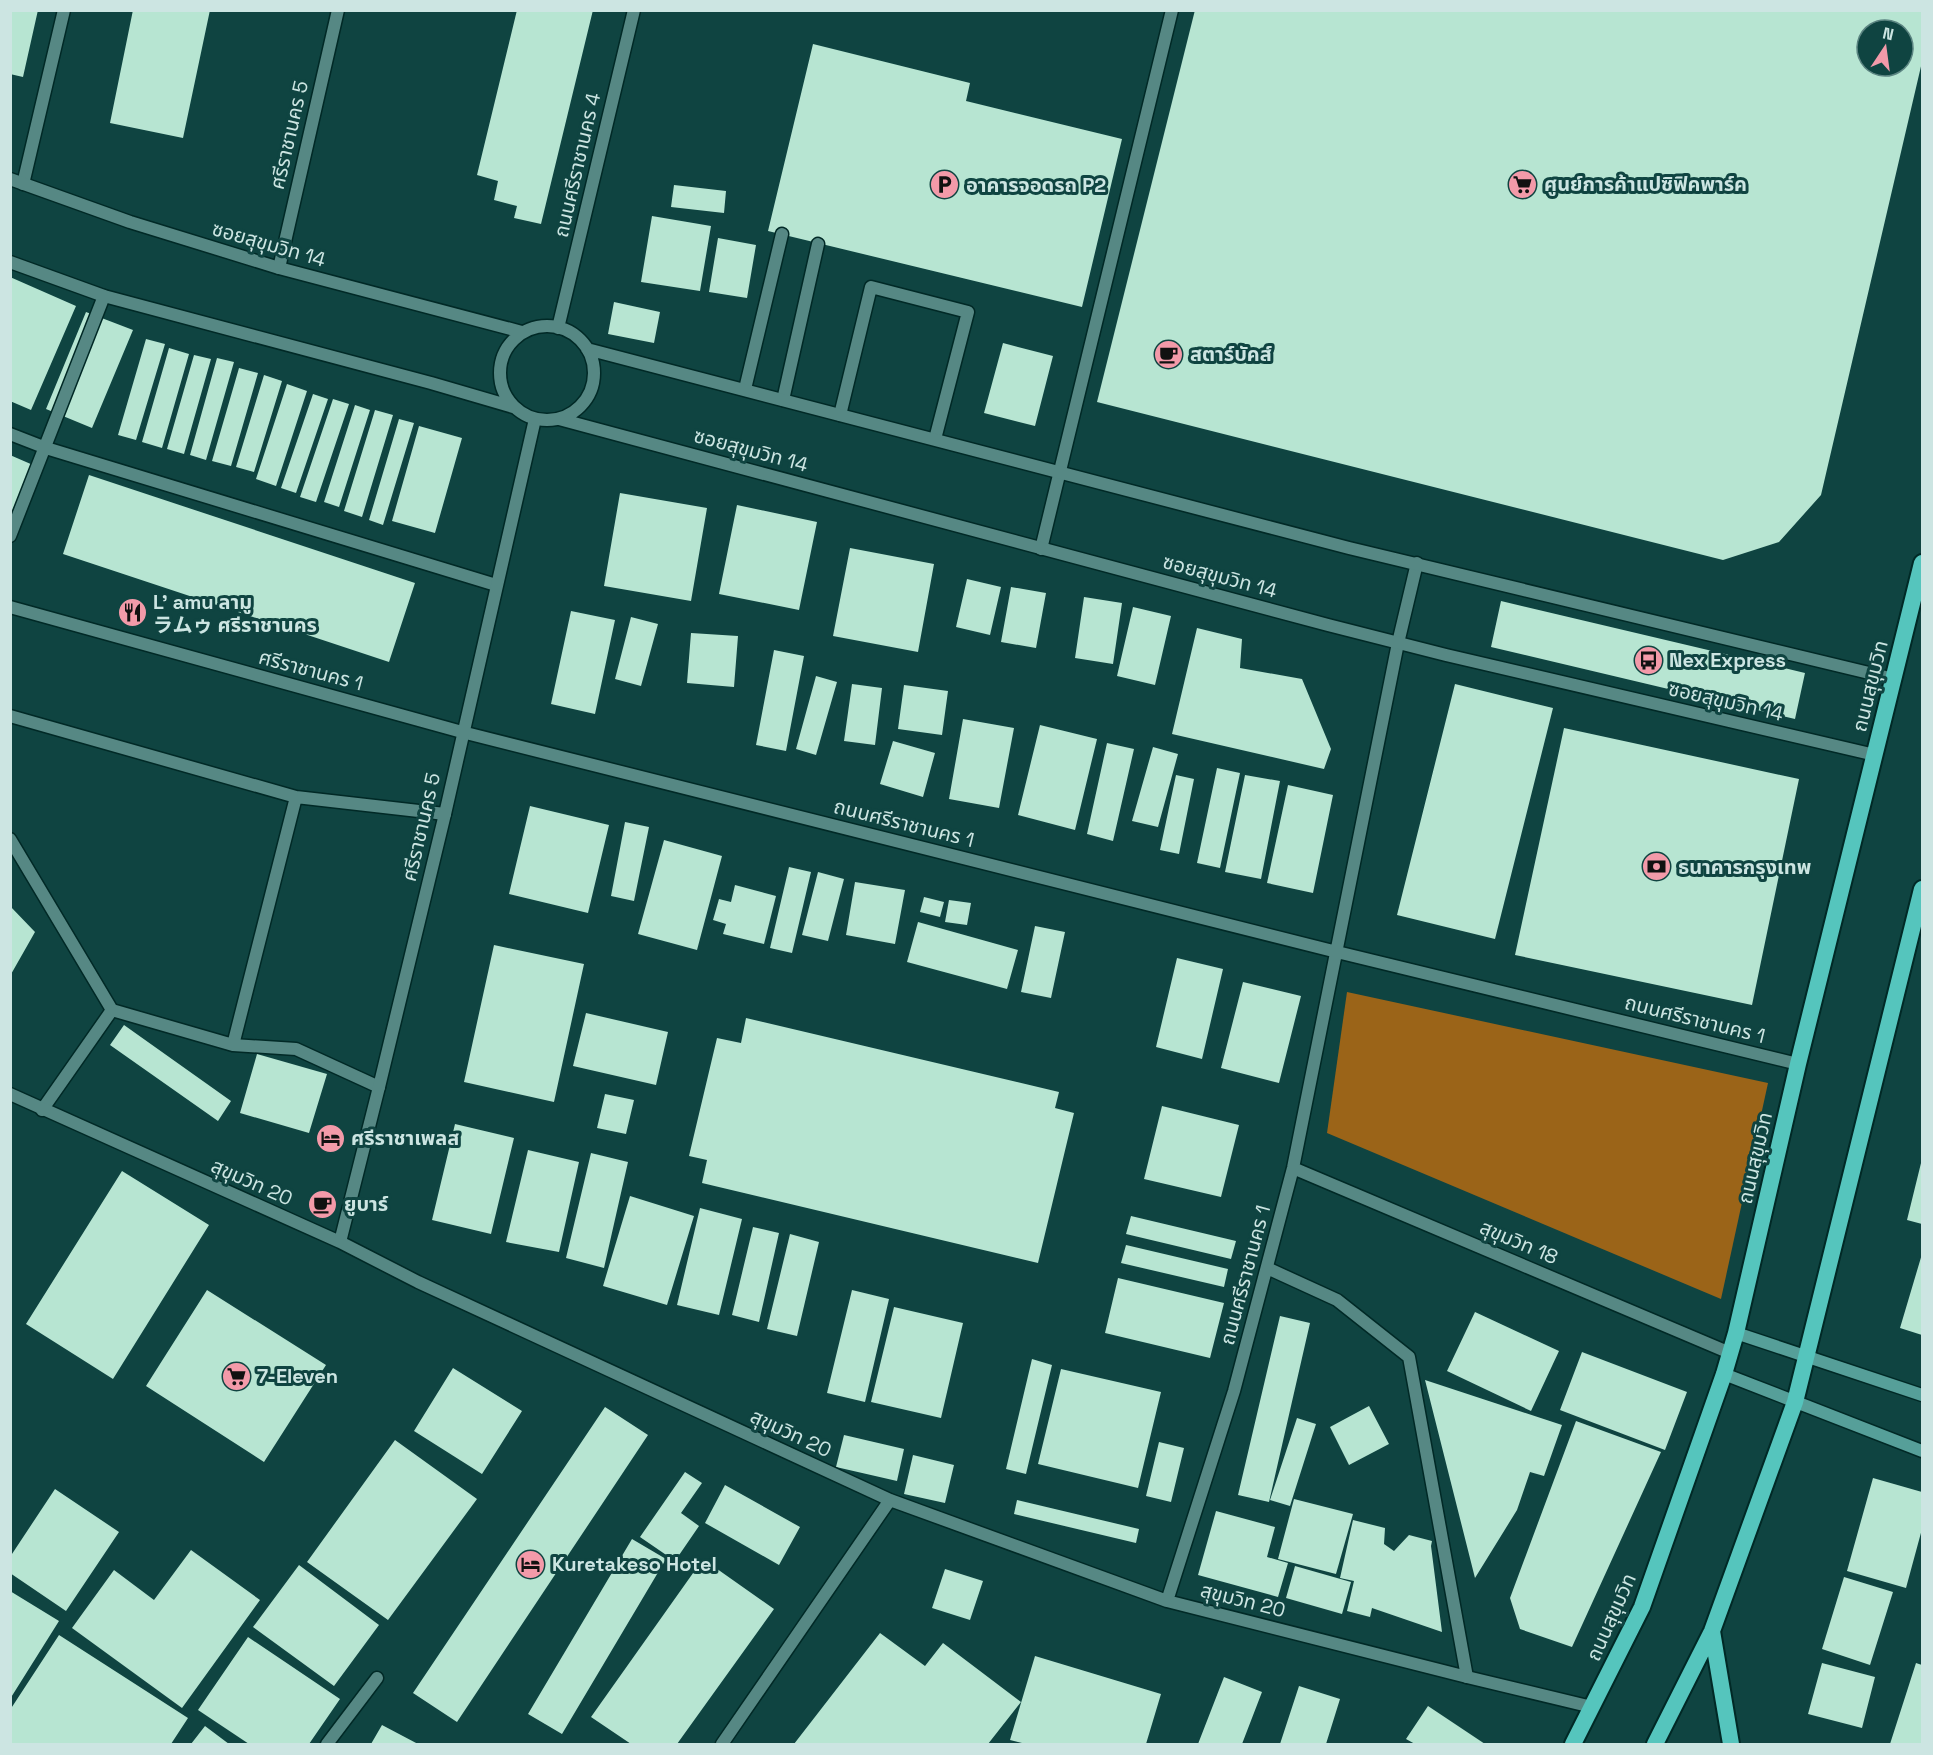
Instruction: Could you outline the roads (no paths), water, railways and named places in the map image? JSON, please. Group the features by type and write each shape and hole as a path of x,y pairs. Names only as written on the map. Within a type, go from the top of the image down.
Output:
{"highway":[{"name":"ถนนสุขุมวิท","path":"1573,1744 1641,1607 1724,1374 1736,1333 1798,1064 1923,562"},
{"path":"1655,1744 1712,1631 1795,1402 1923,889"},
{"path":"1712,1631 1731,1744"}],"main road":[{"path":"1736,1333 1923,1395"},
{"path":"1724,1374 1923,1451"}],"street":[{"path":"23,184 64,10"},
{"name":"ศรีราชานคร 5","path":"279,268 338,10"},
{"name":"ถนนศรีราชานคร 4","path":"558,328 634,10"},
{"path":"1041,549 1172,10"},
{"name":"ซอยสุขุมวิท 14","path":"10,179 130,222 279,268 522,333"},
{"path":"745,389 782,234"},
{"path":"783,399 818,244"},
{"path":"10,262 104,296 431,383 513,407 535,419 547,421 559,419 579,409 591,391 594,377 593,362 580,339 570,332 546,326 533,328 510,342 499,368 504,395 513,407"},
{"path":"840,415 871,287 968,312 935,439"},
{"path":"10,536 104,296"},
{"path":"587,349 1349,548 1894,679"},
{"name":"ศรีราชานคร 5","path":"340,1242 380,1088 445,814 535,419"},
{"name":"ซอยสุขุมวิท 14","path":"559,419 1398,643 1875,755"},
{"path":"10,434 46,448 496,585"},
{"path":"1337,952 1398,643 1417,563"},
{"name":"ศรีราชานคร 1","path":"10,607 462,732"},
{"path":"10,716 296,797 445,814"},
{"name":"ถนนศรีราชานคร 1","path":"462,732 1337,952 1798,1064"},
{"path":"232,1045 296,797"},
{"path":"10,839 112,1010 232,1045 296,1049 380,1088"},
{"name":"ถนนศรีราชานคร 1","path":"1167,1601 1234,1391 1267,1268 1293,1168 1337,952"},
{"path":"42,1110 112,1010"},
{"name":"สุขุมวิท 20","path":"10,1094 340,1242 418,1282 890,1500 1167,1601 1592,1707"},
{"name":"สุขุมวิท 18","path":"1293,1168 1730,1353"},
{"path":"1267,1268 1337,1300 1409,1357 1467,1677"},
{"path":"722,1744 890,1500"},
{"path":"327,1744 377,1678"}],"place":[{"name":"ศูนย์การค้าแปซิฟิคพาร์ค","path":"1523,184"},
{"name":"อาคารจอดรถ P2","path":"945,185"},
{"name":"สตาร์บัคส์","path":"1169,354"},
{"name":"L' amu ลามู ラムゥ ศรีราชานคร","path":"132,613"},
{"name":"Nex Express","path":"1648,660"},
{"name":"ธนาคารกรุงเทพ","path":"1657,867"},
{"name":"ศรีราชาเพลส","path":"330,1138"},
{"name":"ยูบาร์","path":"323,1204"},
{"name":"7-Eleven","path":"236,1376"},
{"name":"Kuretakeso Hotel","path":"531,1564"}]}
